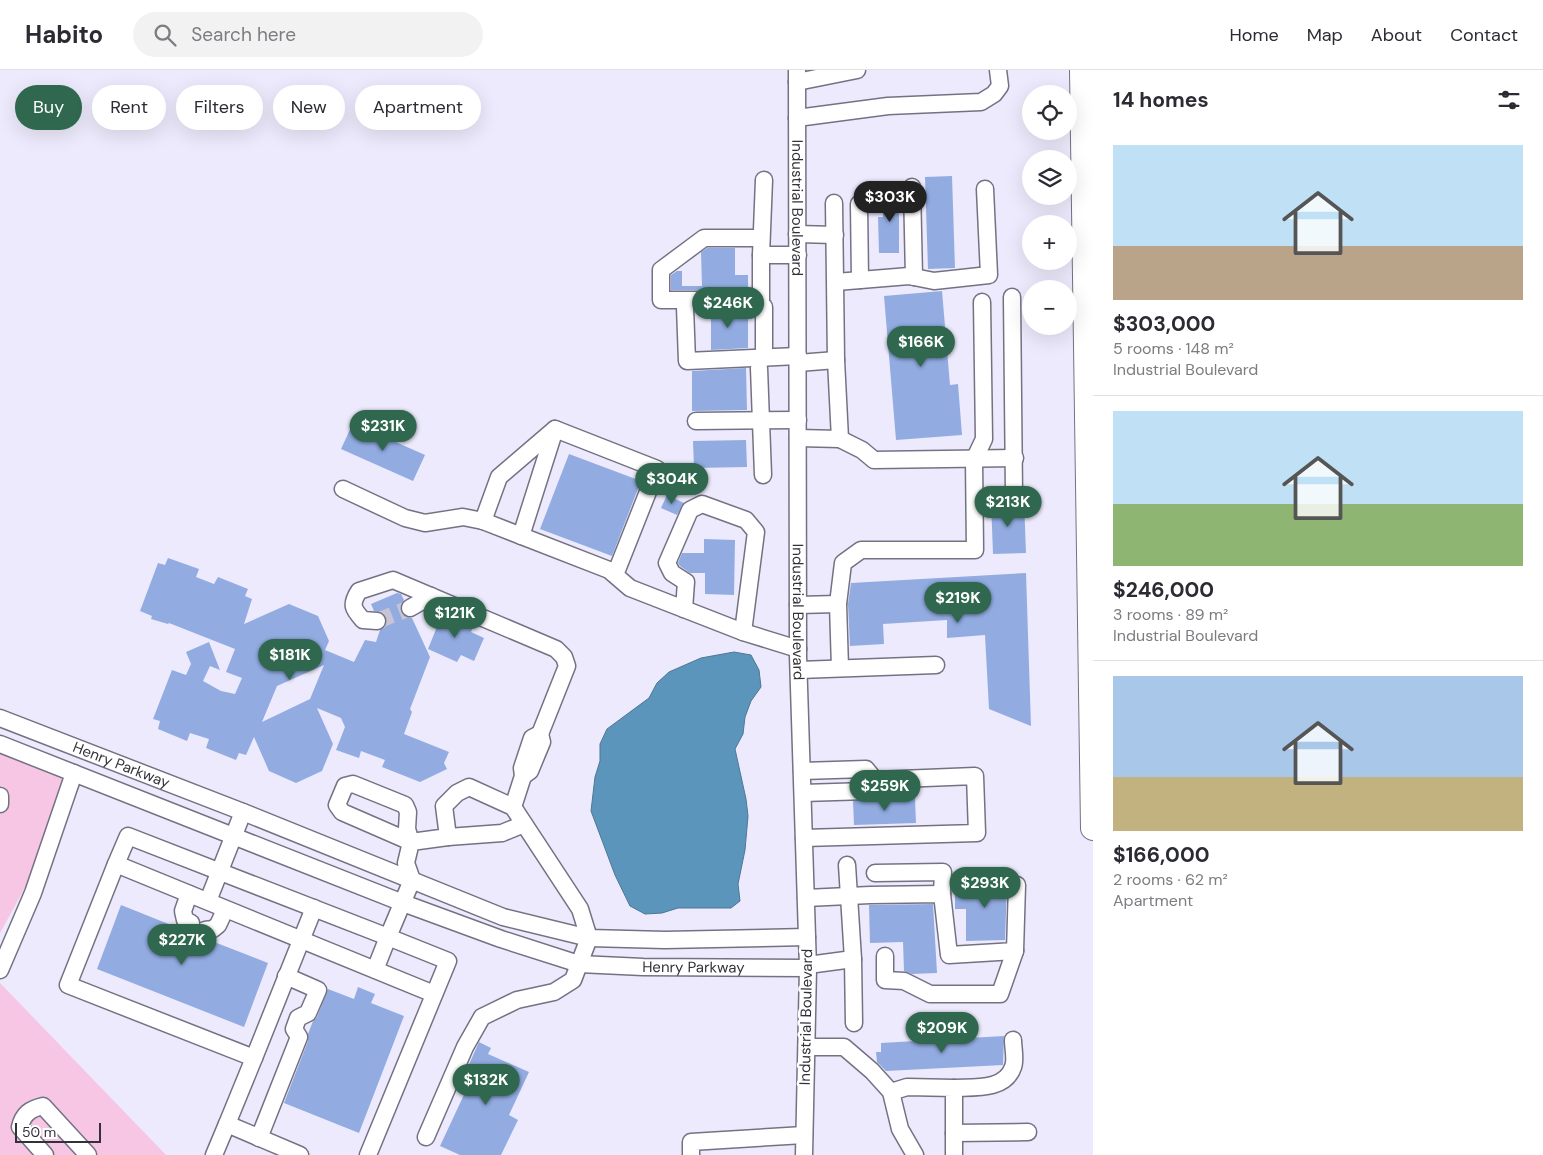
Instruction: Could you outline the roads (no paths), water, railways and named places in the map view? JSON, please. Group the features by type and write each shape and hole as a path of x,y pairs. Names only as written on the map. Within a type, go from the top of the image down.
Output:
{"highway":[{"path":"1082,70 1093,828"}],"street":[{"path":"797,76 858,70"},
{"path":"797,118 888,106 980,102 994,94 1000,86 998,70"},
{"name":"Industrial Boulevard","path":"797,76 798,649 808,966 804,1155"},
{"path":"761,238 704,238 661,270 661,300 761,300 761,238 764,180"},
{"path":"912,187 914,277"},
{"path":"836,282 914,277 934,281 989,275 985,189"},
{"path":"834,203 836,360 840,439"},
{"path":"859,204 860,280"},
{"path":"798,234 835,234"},
{"path":"761,255 798,255"},
{"path":"1012,298 1014,495"},
{"path":"840,668 838,608 844,563 860,550 975,550 974,460 984,439 982,302"},
{"path":"685,307 687,361 761,363 798,359 836,360"},
{"path":"763,475 761,363 764,307"},
{"path":"696,421 798,420"},
{"path":"483,521 499,477 554,429"},
{"path":"521,536 554,429"},
{"path":"554,429 657,469 615,575"},
{"path":"798,438 840,439 862,450 874,460 1015,458"},
{"path":"343,489 406,518 425,523 463,517 483,521 609,570 630,588 743,632 798,649"},
{"path":"684,609 686,582 672,573 667,563 690,510 702,504 746,520 756,532 743,632"},
{"path":"377,621 363,620 354,610 354,599 358,591 393,580 556,648 564,657 567,666 540,734 542,742 530,771 523,776 513,807"},
{"path":"410,608 431,596"},
{"path":"798,610 838,608"},
{"path":"799,670 936,664"},
{"name":"Henry Parkway","path":"0,718 243,812 503,917 588,938 665,940 807,936"},
{"name":"Henry Parkway","path":"0,744 403,903 501,939 579,964 642,967 808,966 853,959"},
{"path":"802,771 866,769 875,780"},
{"path":"839,770 840,791"},
{"path":"0,970 33,893 74,773"},
{"path":"804,838 977,833 975,776 875,780"},
{"path":"802,793 867,791 875,780"},
{"path":"375,970 412,880 406,863 411,842 407,828 408,812 405,805 353,784 345,786 337,805 342,812 411,842 502,833 524,824"},
{"path":"426,1137 465,1047 482,1017 517,1000 554,992 573,980 588,938 580,909 513,807 469,787 457,793 444,806 448,837"},
{"path":"0,796 0,804"},
{"path":"208,901 243,812"},
{"path":"254,1058 68,985 128,836 448,961 368,1155"},
{"path":"116,864 434,994"},
{"path":"847,865 853,959 854,1024"},
{"path":"875,873 943,872 942,894 948,955 1015,951"},
{"path":"885,956 884,980 904,981 930,994 1000,994 1015,951 1017,885"},
{"path":"189,894 183,911 185,920 198,926 213,929 218,925 225,910"},
{"path":"806,898 942,894"},
{"path":"214,1155 314,908"},
{"path":"260,1138 299,1037 294,1029 296,1023 298,1018 308,1014 318,990 286,976"},
{"path":"271,1013 296,1023"},
{"path":"891,1092 907,1087 954,1088 994,1085 1002,1082 1014,1067 1013,1040"},
{"path":"807,1046 844,1047 872,1071 891,1092 900,1129 916,1155"},
{"path":"954,1088 954,1155"},
{"path":"45,1155 20,1127 22,1118 32,1109 43,1106 82,1153"},
{"path":"227,1124 300,1155"},
{"path":"954,1133 1028,1132"},
{"path":"692,1155 691,1142 804,1134"}],"water":[{"path":"734,652 751,655 759,670 761,687 751,701 745,717 743,734 735,749 748,816 745,850 738,884 740,901 731,908 678,908 662,913 645,914 630,906 615,875 591,811 595,777 600,761 600,744 607,729 649,698 657,683 669,672 701,658"}],"tunnel":[{"path":"377,621 410,608"}]}
